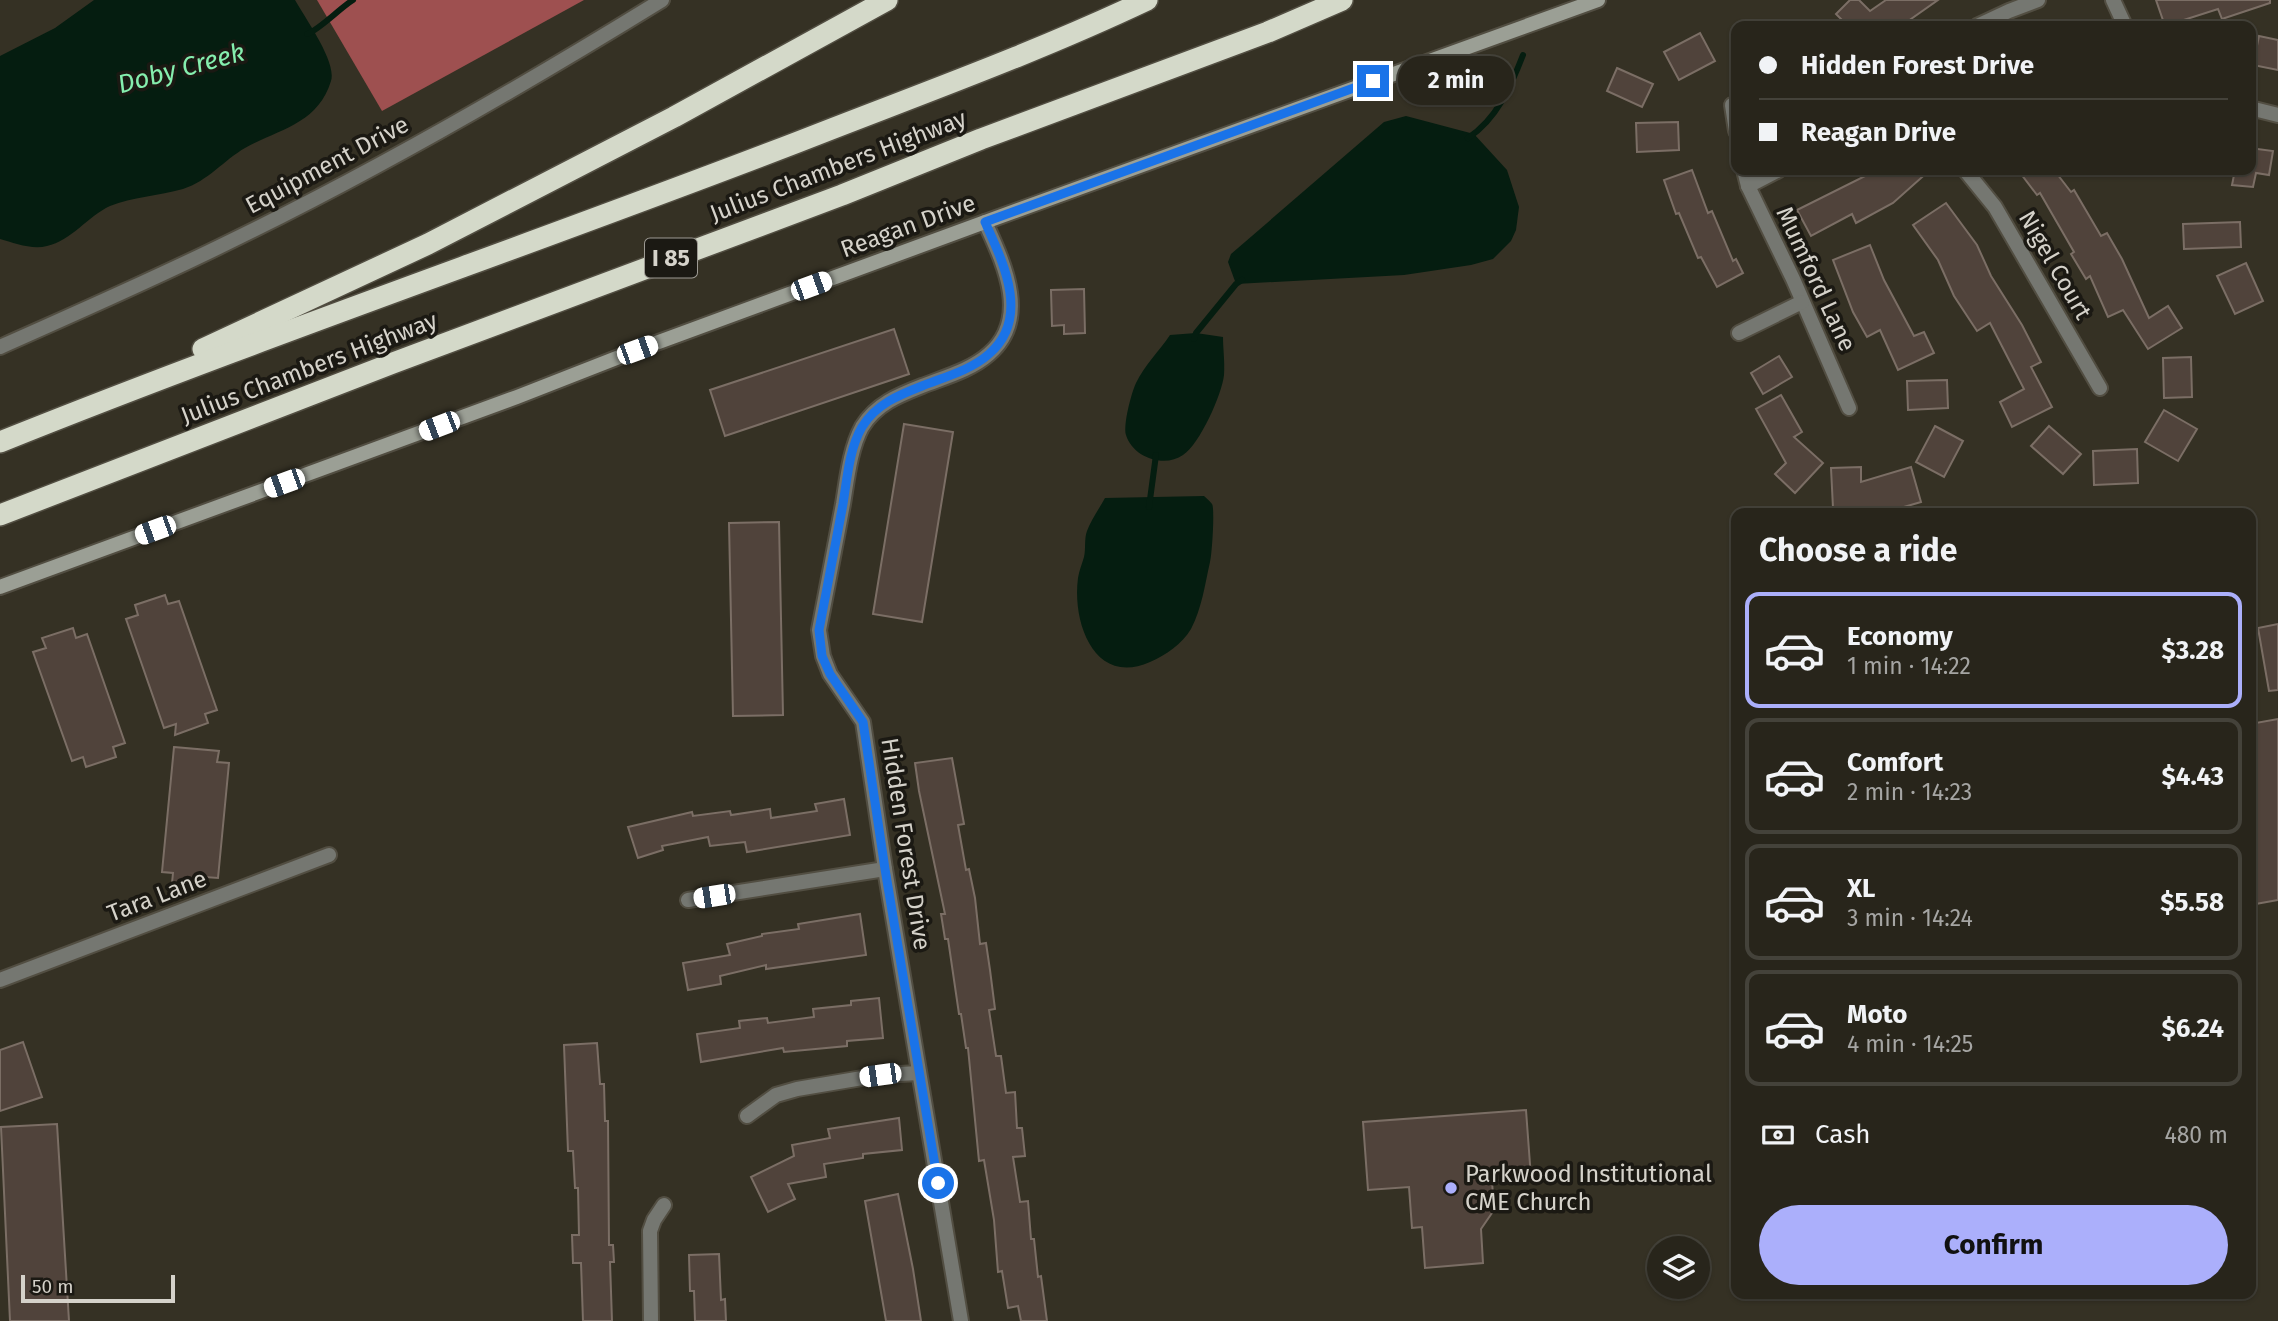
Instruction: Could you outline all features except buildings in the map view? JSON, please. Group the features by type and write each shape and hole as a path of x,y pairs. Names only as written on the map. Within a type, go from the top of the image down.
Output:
{"highway":[{"path":"34,428 428,244 674,117 887,0"},
{"name":"I 85","path":"0,442 192,366 645,200 954,83 1080,32 1147,0"},
{"name":"Julius Chambers Highway","path":"0,515 393,363 842,195 981,139 1268,32 1342,0"}],"street":[{"name":"Equipment Drive","path":"0,347 156,277 284,215 433,135 563,61 662,0"},
{"name":"Reagan Drive","path":"0,587 985,222 1598,0"},
{"path":"1987,21 2038,0"},
{"path":"2113,0 2123,21"},
{"path":"2256,110 2278,115"},
{"name":"Mumford Lane","path":"1745,175 1849,408"},
{"path":"1748,186 1769,175"},
{"name":"Nigel Court","path":"1969,175 1995,207 2100,388"},
{"name":"Hidden Forest Drive","path":"961,1321 863,722 830,674 822,656 819,630 851,462 862,428 880,406 901,394 961,371 988,355 1003,340 1011,316 1011,290 1004,263 985,222"},
{"path":"1739,333 1802,302"},
{"name":"Tara Lane","path":"0,980 329,855"},
{"path":"688,900 885,869"},
{"path":"747,1116 776,1095 797,1089 880,1075 919,1073"},
{"path":"651,1321 650,1231 664,1205"}],"shaded area":[{"path":"317,0 584,0 382,111"}],"water":[{"path":"94,0 295,0 325,52 332,73 331,81 317,107 307,116 245,148 192,185 110,206 72,234 47,246 29,247 0,239 0,56 55,28"},
{"path":"1406,116 1474,134 1507,170 1519,207 1516,230 1511,241 1493,259 1404,275 1236,284 1228,262 1231,254 1384,122"},
{"path":"1196,333 1223,337 1224,375 1209,418 1190,449 1176,459 1167,461 1142,455 1130,443 1125,430 1136,383 1170,335"},
{"path":"1204,496 1213,507 1212,551 1201,604 1191,629 1173,649 1150,662 1131,667 1114,666 1101,658 1091,646 1083,631 1079,613 1078,578 1085,554 1086,534 1091,523 1105,498"}],"waterway":[{"name":"Doby Creek","path":"307,34 353,0"},
{"path":"1468,138 1495,112 1523,55"},
{"path":"1194,339 1196,333 1242,280"},
{"path":"1149,507 1156,455"}],"place":[{"name":"Parkwood Institutional CME Church","path":"1451,1188"}],"route":[{"path":"938,1183 863,722 830,674 822,656 819,630 851,462 862,428 880,406 901,394 961,371 988,355 1003,340 1011,316 1011,290 1004,263 985,222 1373,81"}]}
